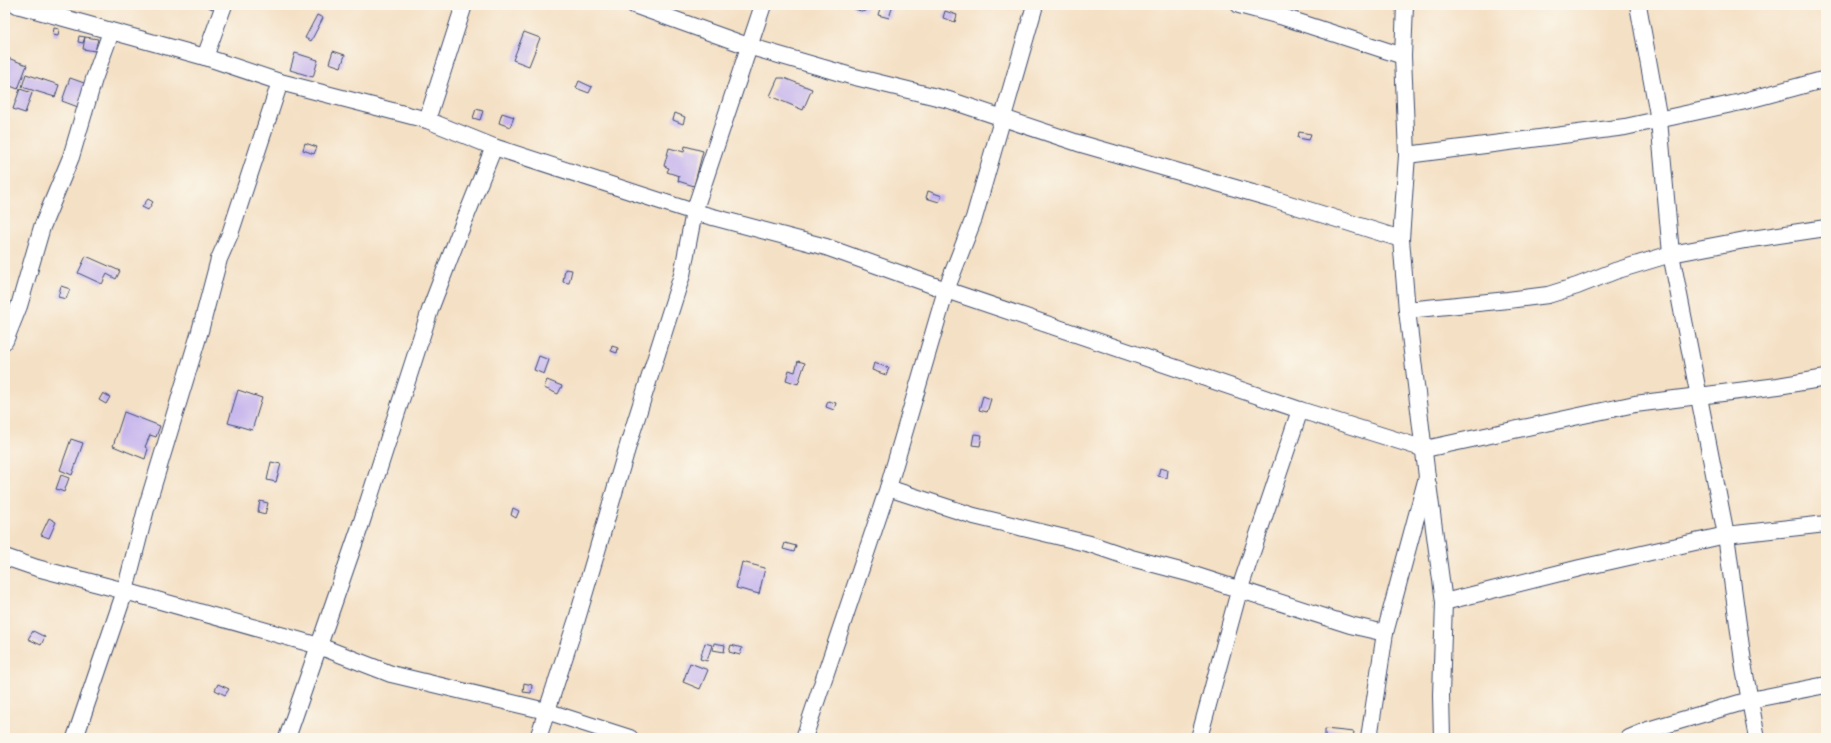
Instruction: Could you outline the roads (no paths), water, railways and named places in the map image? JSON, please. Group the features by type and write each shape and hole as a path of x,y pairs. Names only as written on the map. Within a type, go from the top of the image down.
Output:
{"street":[{"path":"17,5 205,57 280,82 427,120 494,148 694,212 826,248 1300,410 1425,450 1635,404 1826,378"},
{"path":"205,57 224,5"},
{"path":"427,120 464,5"},
{"path":"634,5 748,46 851,76 949,100 1078,143 1270,198 1401,239"},
{"path":"538,738 577,619 629,442 682,275 694,212 748,46 763,5"},
{"path":"804,738 888,488 946,290 974,218 1035,5"},
{"path":"1239,5 1280,16 1402,56"},
{"path":"1405,5 1402,56 1406,155 1401,239 1407,310 1444,602 1441,695 1442,738"},
{"path":"1638,5 1659,120 1672,254 1698,396 1726,535 1744,668 1757,738"},
{"path":"5,342 19,306 42,227 71,156 94,79 111,32"},
{"path":"1406,155 1618,128 1741,102 1826,79"},
{"path":"75,738 124,591 146,509 200,331 219,259 230,234 280,82"},
{"path":"287,738 431,307 494,148"},
{"path":"1407,310 1508,300 1548,294 1577,286 1615,270 1672,254 1745,240 1826,228"},
{"path":"1199,738 1239,591 1300,410"},
{"path":"1369,738 1385,633 1427,477"},
{"path":"888,488 974,516 1090,544 1131,558 1188,573 1239,591 1350,625 1385,633"},
{"path":"1444,602 1580,568 1726,535 1826,524"},
{"path":"5,557 38,568 319,646 391,674 546,711 630,738"},
{"path":"1629,738 1648,730 1750,700 1826,685"}]}
